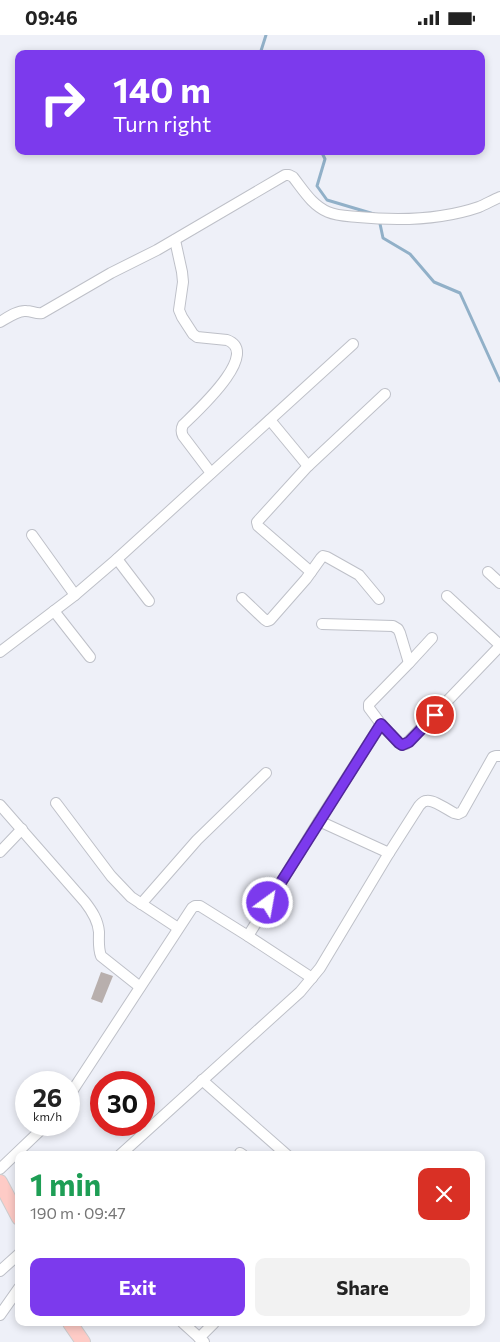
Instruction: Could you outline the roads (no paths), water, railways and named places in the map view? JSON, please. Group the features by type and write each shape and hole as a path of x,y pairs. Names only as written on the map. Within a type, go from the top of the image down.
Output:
{"main road":[{"path":"0,1182 15,1210"},
{"path":"72,1326 82,1342"}],"street":[{"path":"0,322 20,311 42,313 111,273 175,240 285,175 293,177 313,203 329,213 373,219 393,218 412,220 445,215 479,207 500,197"},
{"path":"175,240 183,282 179,303 182,317 197,337 232,342 238,354 228,377 181,429 182,436 211,473"},
{"path":"0,652 75,595 353,344"},
{"path":"311,572 256,524 308,466 385,394"},
{"path":"270,420 308,466"},
{"path":"32,535 75,595"},
{"path":"242,598 264,619 270,620 324,556 359,575 380,599"},
{"path":"116,559 149,601"},
{"path":"488,572 500,583"},
{"path":"432,638 369,704 369,708 381,724 402,745 409,742 500,645 447,596"},
{"path":"54,611 90,657"},
{"path":"322,625 393,627 398,629 409,663"},
{"path":"248,936 381,724"},
{"path":"124,1151 312,979 419,806 428,800 454,813 462,813 493,757 500,756"},
{"path":"141,904 197,840 266,773"},
{"path":"56,803 111,876 131,897 178,928"},
{"path":"0,805 92,912 97,921 99,931 98,950 101,956 140,987"},
{"path":"319,821 389,853"},
{"path":"0,852 22,829"},
{"path":"80,1079 178,928 195,906 200,906 312,979"},
{"path":"202,1080 282,1151"},
{"path":"19,1151 34,1136"},
{"path":"0,1169 15,1155"},
{"path":"0,1271 15,1258"},
{"path":"0,1315 15,1294"},
{"path":"186,1326 202,1340 212,1326"}],"waterway":[{"path":"261,50 266,35"},
{"path":"323,155 325,159 317,186 327,200 374,214"},
{"path":"379,219 383,238 410,254 434,282 460,293 500,381"}]}
